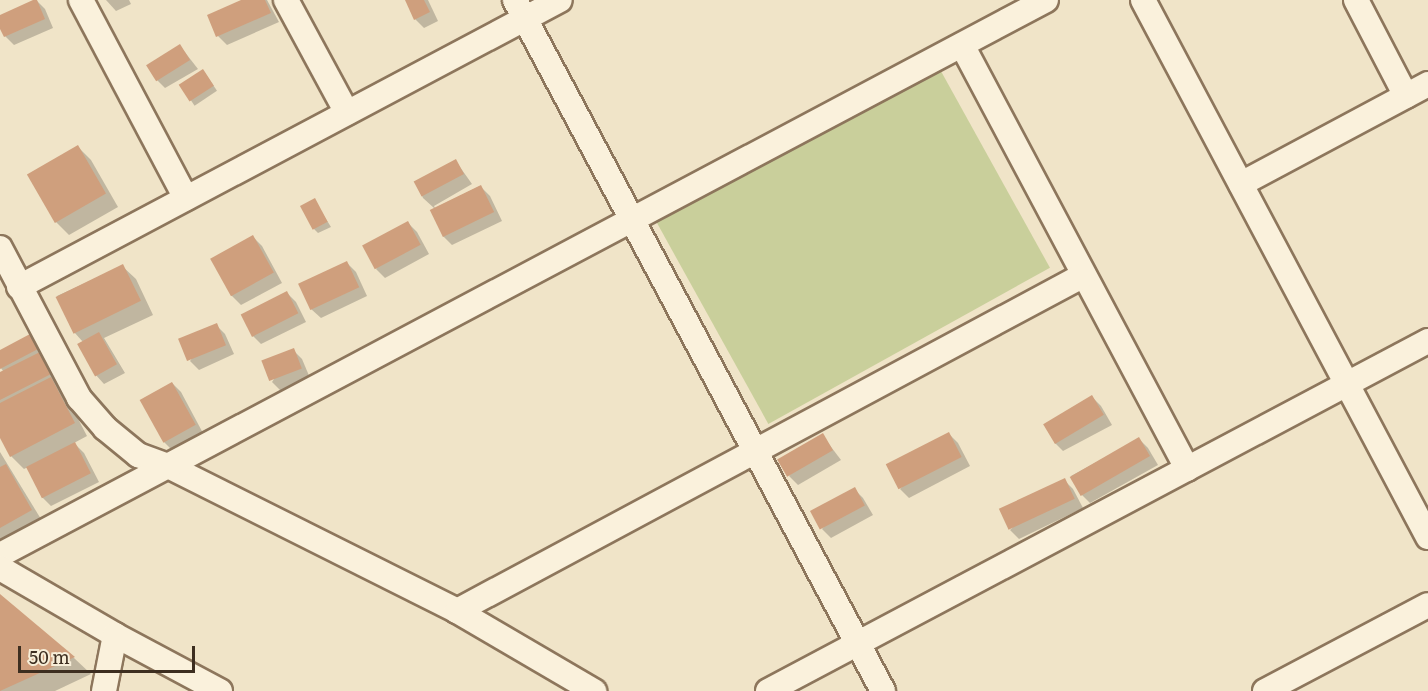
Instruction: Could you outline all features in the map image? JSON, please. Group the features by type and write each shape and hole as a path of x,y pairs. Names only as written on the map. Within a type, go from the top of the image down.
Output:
{"street":[{"path":"81,0 186,198"},
{"path":"286,0 347,113"},
{"path":"19,287 347,113 520,9 560,0"},
{"path":"0,555 1046,0"},
{"path":"1143,0 1428,537"},
{"path":"1356,0 1406,96"},
{"path":"520,9 883,691"},
{"path":"962,45 1187,469"},
{"path":"1241,184 1428,84"},
{"path":"0,248 79,398 105,428 138,455 168,466 457,611 594,691"},
{"path":"457,611 1084,275"},
{"path":"768,691 1428,341"},
{"path":"0,568 115,635 220,691"},
{"path":"1265,691 1293,684 1428,604"},
{"path":"104,691 115,635"}],"green space":[{"path":"937,64 1050,268 768,424 655,220"}],"building":[{"path":"37,0 45,19 4,37 0,29 0,15"},
{"path":"241,0 265,0 271,13 216,37 207,15"},
{"path":"405,0 424,0 430,12 414,20"},
{"path":"180,44 190,60 156,81 146,65"},
{"path":"203,69 214,86 190,102 179,85"},
{"path":"78,145 106,193 55,223 27,174"},
{"path":"456,159 464,174 422,197 414,182"},
{"path":"481,185 494,212 443,237 430,210"},
{"path":"315,198 328,222 313,230 300,206"},
{"path":"408,221 421,245 375,269 362,245"},
{"path":"253,235 274,273 231,296 210,259"},
{"path":"347,261 359,287 310,310 298,284"},
{"path":"123,264 141,301 74,334 56,297"},
{"path":"287,291 298,313 252,337 241,315"},
{"path":"217,323 226,345 187,361 178,339"},
{"path":"99,332 117,364 95,376 77,344"},
{"path":"30,334 38,349 0,369 0,350"},
{"path":"294,348 302,369 269,381 261,361"},
{"path":"42,351 53,373 0,400 0,372"},
{"path":"51,377 75,423 10,457 0,438 0,403"},
{"path":"172,382 196,425 163,443 140,400"},
{"path":"1092,395 1104,415 1055,444 1043,424"},
{"path":"949,432 962,457 898,489 886,464"},
{"path":"823,433 833,450 787,477 777,459"},
{"path":"1139,437 1150,456 1081,496 1070,477"},
{"path":"75,442 91,473 42,498 26,467"},
{"path":"6,464 32,510 0,528 0,467"},
{"path":"1065,478 1075,499 1009,530 999,509"},
{"path":"855,487 865,506 820,529 810,511"},
{"path":"0,594 75,657 0,691"}]}
